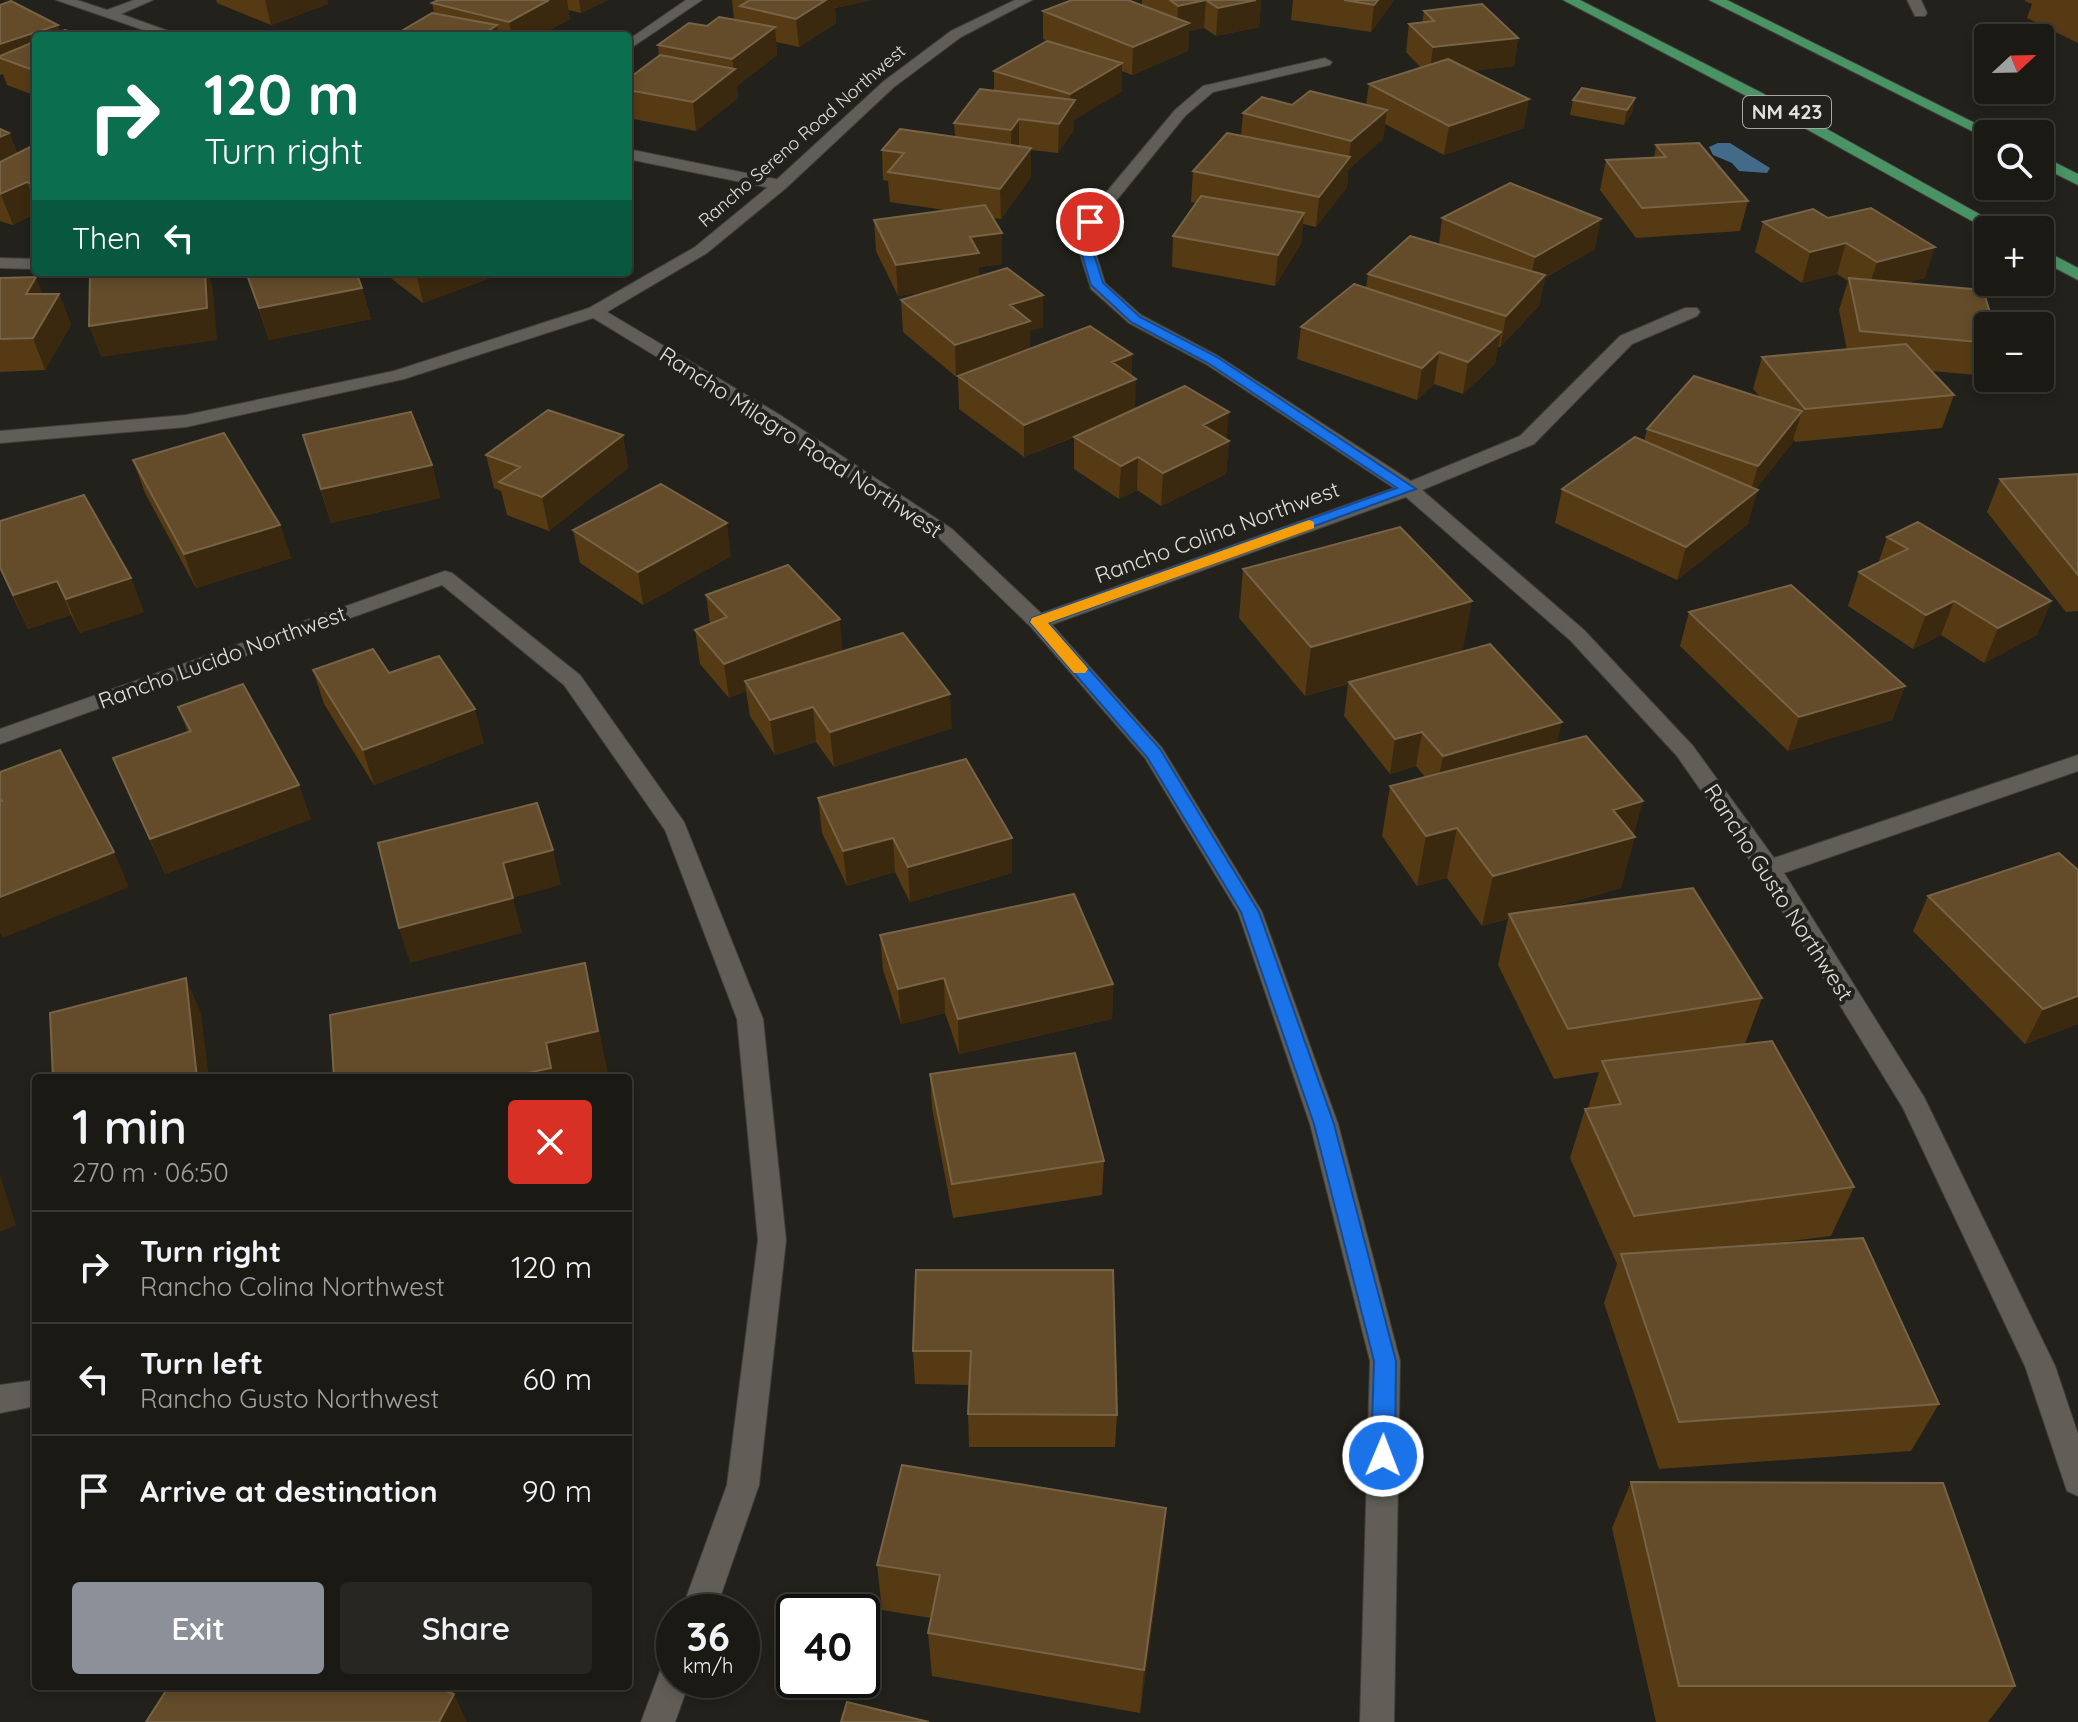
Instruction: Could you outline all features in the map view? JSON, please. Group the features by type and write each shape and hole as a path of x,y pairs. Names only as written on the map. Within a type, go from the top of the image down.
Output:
{"main road":[{"name":"NM 423","path":"1570,0 1759,97 1975,216"},
{"path":"1716,0 1974,127"},
{"path":"2054,167 2078,180"},
{"path":"2054,261 2078,275"}],"street":[{"path":"63,0 162,32"},
{"path":"106,15 146,0"},
{"path":"632,43 695,0"},
{"name":"Rancho Sereno Road Northwest","path":"0,437 186,421 398,375 595,312 701,250 780,185 889,84 956,34 1025,0"},
{"name":"Rancho Gusto Northwest","path":"1325,62 1208,89 1180,113 1090,222 1087,251 1097,285 1135,319 1212,360 1409,489 1577,635 1685,751 1769,869 1914,1104 2040,1366 2078,1481"},
{"path":"632,155 780,185"},
{"path":"0,263 32,264"},
{"name":"Rancho Milagro Road Northwest","path":"595,312 773,419 945,533 1038,622 1154,753 1250,912 1324,1124 1385,1361 1377,1722"},
{"name":"Rancho Colina Northwest","path":"1038,622 1409,489 1527,440 1626,340 1691,312"},
{"name":"Rancho Lucido Northwest","path":"0,737 445,577 572,680 676,828 750,1019 772,1240 743,1485 704,1594"},
{"path":"1769,869 2078,763"},
{"path":"0,1399 32,1393"},
{"path":"658,1722 667,1698"}],"water":[{"path":"1730,143 1770,168 1767,173 1739,171 1732,163 1713,155 1709,147"}],"building":[{"path":"438,0 549,0 509,22 432,3"},
{"path":"750,0 826,0 796,19 740,6"},
{"path":"1072,0 1128,0 1189,23 1133,47 1043,11"},
{"path":"1170,0 1206,0 1178,6"},
{"path":"1206,0 1256,0 1218,8"},
{"path":"1344,0 1378,0 1374,5"},
{"path":"11,1 58,25 0,44 0,5"},
{"path":"1482,4 1518,38 1433,47 1409,24 1434,21 1424,11"},
{"path":"432,13 497,25 486,32 400,32"},
{"path":"719,17 775,27 732,59 658,45 689,23 707,26"},
{"path":"1047,41 1122,63 1070,94 994,71"},
{"path":"32,43 32,70 0,58"},
{"path":"660,55 735,69 693,102 632,91 632,76"},
{"path":"1448,59 1529,99 1449,126 1369,84"},
{"path":"1582,88 1635,98 1627,110 1573,100"},
{"path":"980,89 1075,100 1059,124 1019,119 1011,130 954,123"},
{"path":"1310,91 1387,110 1351,141 1243,113 1262,97 1292,105"},
{"path":"900,129 1031,148 1000,189 888,172 904,153 882,150"},
{"path":"1227,133 1350,157 1319,197 1193,171"},
{"path":"1699,143 1748,201 1642,208 1606,160 1666,157 1656,145"},
{"path":"32,146 32,184 27,182 0,194 0,162"},
{"path":"1510,183 1601,219 1535,257 1442,218"},
{"path":"1201,196 1304,213 1278,255 1173,236"},
{"path":"985,205 1002,233 970,237 979,253 896,265 874,220"},
{"path":"1871,208 1935,247 1877,262 1846,243 1810,252 1763,222 1813,209 1828,218"},
{"path":"1410,236 1545,275 1506,316 1368,274"},
{"path":"1007,268 1043,295 1010,305 1030,321 955,345 901,300"},
{"path":"90,276 205,276 207,308 89,326"},
{"path":"247,276 358,276 362,288 259,308"},
{"path":"36,277 26,294 59,294 33,338 0,339 0,278"},
{"path":"1849,278 1974,289 1974,296 1985,296 1990,312 1974,312 1974,342 1860,331"},
{"path":"1354,284 1501,332 1468,362 1439,352 1422,368 1301,327"},
{"path":"1090,326 1132,354 1112,362 1136,379 1024,425 958,376"},
{"path":"1906,344 1954,395 1805,409 1762,357"},
{"path":"1694,376 1802,411 1758,466 1647,429"},
{"path":"1185,386 1229,412 1203,425 1229,441 1163,473 1138,457 1121,466 1074,437"},
{"path":"548,410 623,435 542,497 499,482 520,467 486,455"},
{"path":"411,412 432,465 321,489 303,435"},
{"path":"224,433 280,525 184,554 133,460"},
{"path":"1635,437 1758,490 1686,547 1562,489"},
{"path":"2078,474 2078,575 2000,479"},
{"path":"661,484 727,523 638,572 573,530"},
{"path":"84,495 131,578 66,599 57,581 13,595 0,567 0,521"},
{"path":"1918,522 2051,601 1998,628 1954,601 1926,615 1859,572 1908,549 1887,537"},
{"path":"1400,527 1472,601 1311,647 1243,569"},
{"path":"788,565 840,619 724,664 695,630 727,617 706,595"},
{"path":"1791,585 1905,686 1799,717 1689,612"},
{"path":"903,633 950,694 830,732 813,707 770,720 745,681"},
{"path":"1490,644 1562,722 1443,756 1422,732 1395,739 1349,682"},
{"path":"373,649 389,673 439,656 475,709 363,750 313,670"},
{"path":"243,684 299,785 150,839 113,758 191,731 178,707"},
{"path":"1586,736 1643,801 1613,810 1635,837 1493,876 1457,828 1426,836 1390,786"},
{"path":"60,750 114,852 0,897 0,772"},
{"path":"966,759 1012,838 908,867 893,838 843,851 818,798"},
{"path":"537,803 553,850 503,863 513,898 399,928 378,843"},
{"path":"2059,853 2078,870 2078,996 2043,1009 1928,896"},
{"path":"1693,888 1762,998 1568,1029 1509,914"},
{"path":"1074,894 1113,984 958,1019 944,978 898,989 880,935"},
{"path":"585,963 598,1031 546,1043 551,1068 523,1074 334,1074 330,1015"},
{"path":"186,978 197,1074 53,1074 50,1013"},
{"path":"1772,1041 1854,1187 1634,1216 1585,1109 1621,1104 1602,1061"},
{"path":"1075,1053 1104,1161 952,1184 930,1074"},
{"path":"1863,1238 1939,1404 1679,1422 1621,1254"},
{"path":"916,1270 1113,1270 1117,1415 968,1414 971,1351 913,1351"},
{"path":"902,1465 1166,1508 1144,1670 928,1633 940,1575 877,1565"},
{"path":"1631,1482 1943,1483 2015,1686 1679,1686"},
{"path":"166,1690 443,1690 454,1694 439,1722 146,1722"},
{"path":"847,1702 929,1722 841,1722"}],"slow traffic":[{"path":"1080,669 1038,622 1309,525"}],"route":[{"path":"1090,222 1087,251 1097,285 1135,319 1212,360 1409,489 1038,622 1154,753 1250,912 1324,1124 1385,1361 1383,1456"}]}
